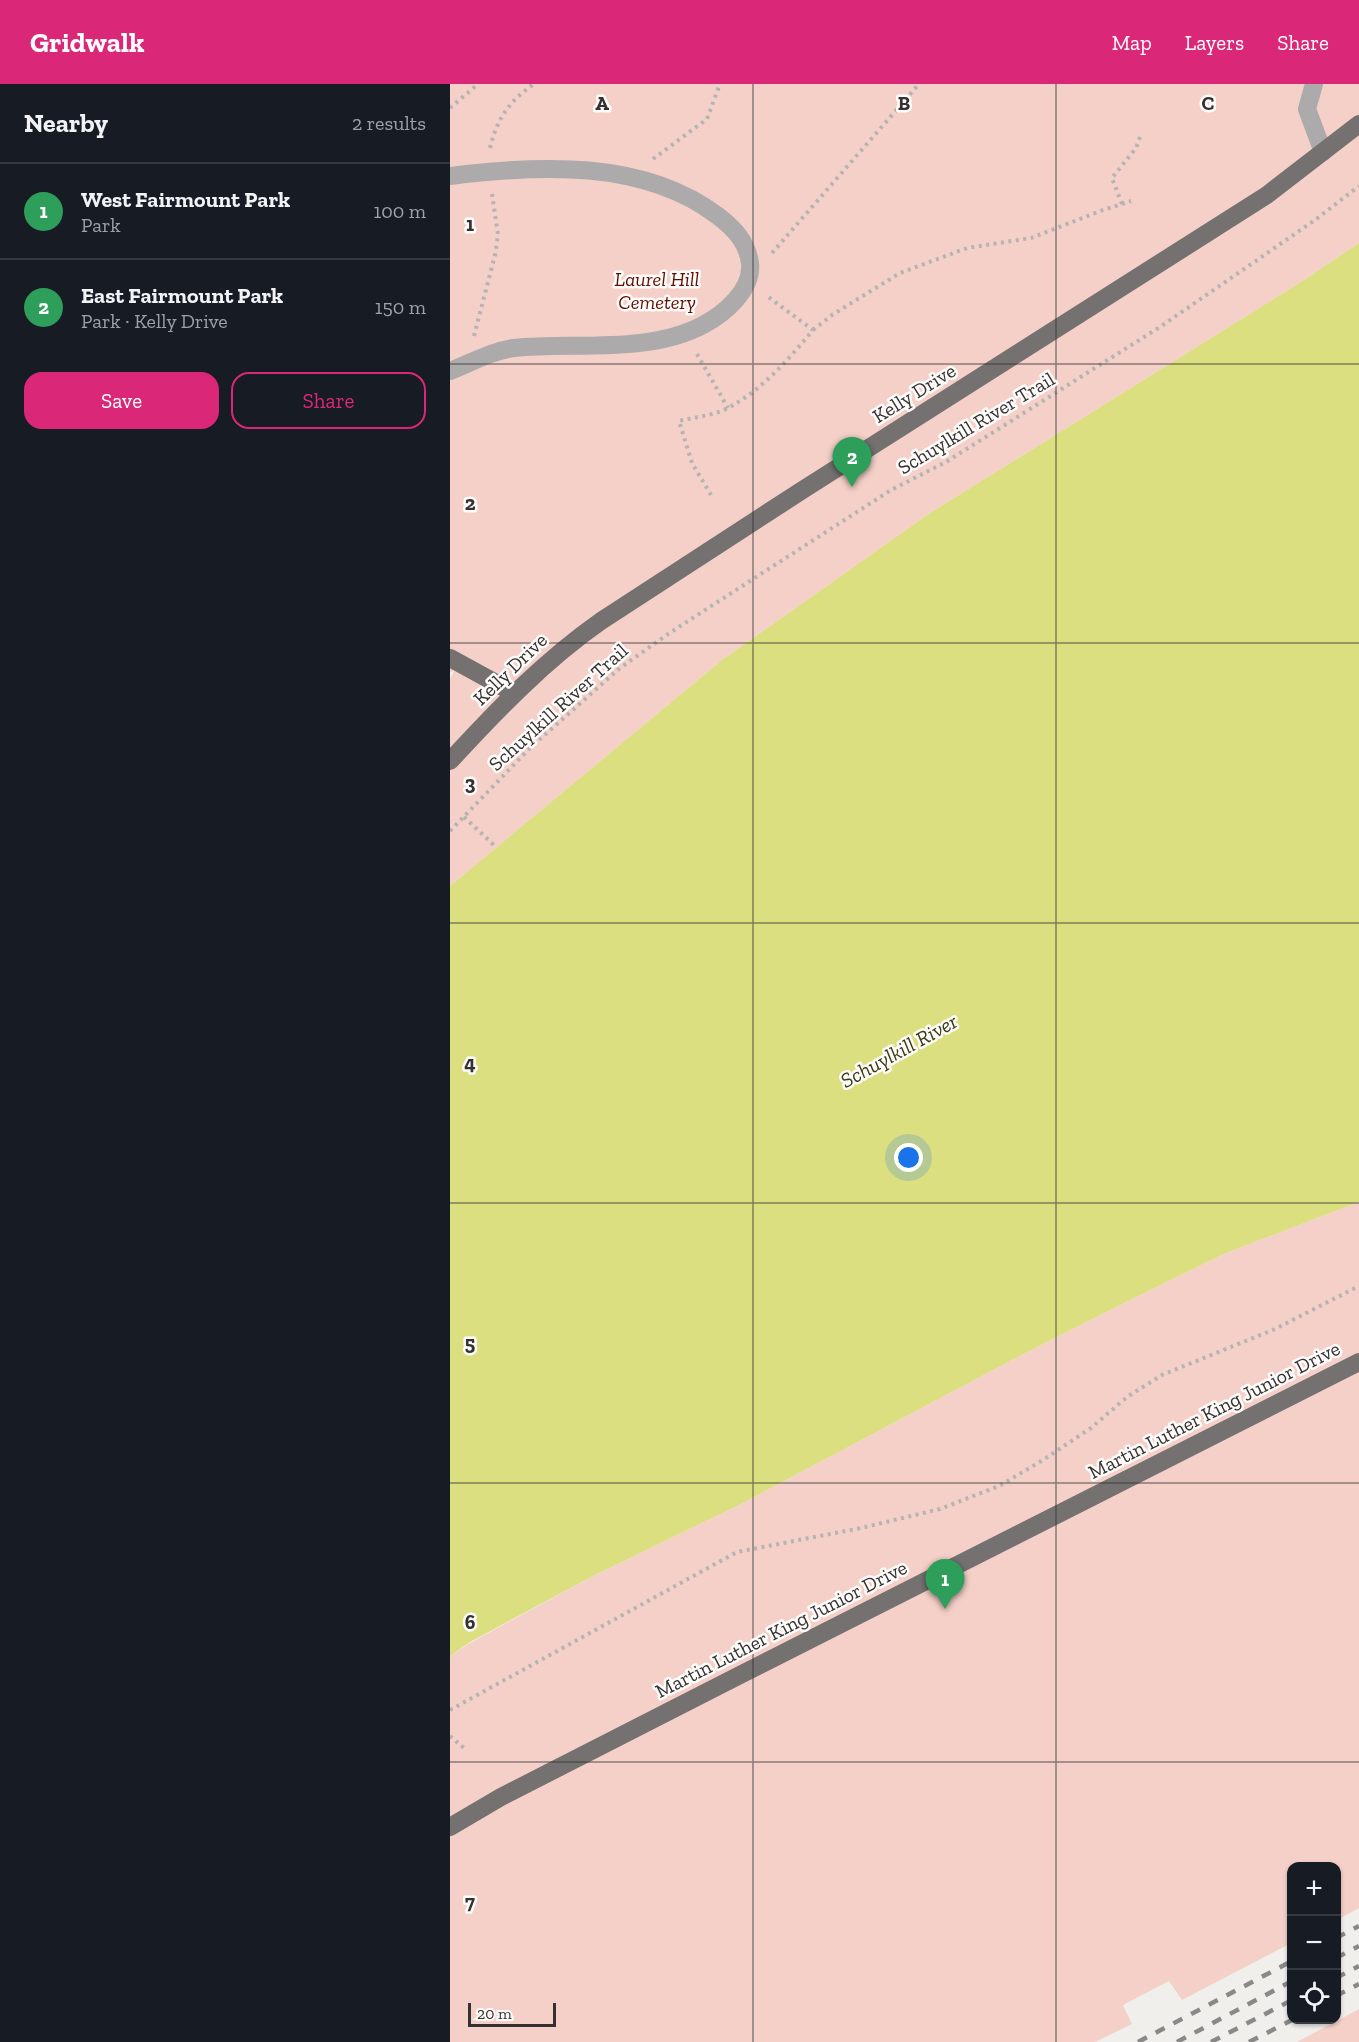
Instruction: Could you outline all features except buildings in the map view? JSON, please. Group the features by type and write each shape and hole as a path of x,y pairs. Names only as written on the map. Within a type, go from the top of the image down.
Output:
{"main road":[{"name":"Kelly Drive","path":"450,761 542,666 601,621 811,484 1267,195 1359,124"},
{"path":"450,658 514,693"},
{"name":"Martin Luther King Junior Drive","path":"450,1827 501,1797 676,1707 1359,1362"}],"lane":[{"path":"1314,84 1307,109 1323,152"},
{"path":"450,177 535,168 574,169 633,178 665,187 705,206 737,233 748,249 749,274 735,300 721,314 702,326 684,333 653,341 513,349 494,353 450,371"}],"path":[{"path":"450,108 478,84"},
{"path":"471,345 495,255 498,235 488,172 494,132 509,104 534,84"},
{"path":"633,178 666,148 707,119 720,84"},
{"path":"813,330 749,274 763,263 919,84"},
{"path":"1122,204 1112,178 1136,148 1140,137"},
{"name":"Schuylkill River Trail","path":"450,831 530,748 620,668 671,632 891,490 946,462 1160,327 1315,220 1359,186"},
{"path":"711,495 692,463 679,421 728,408 779,370 813,330 832,315 900,273 967,248 1031,238 1131,201"},
{"path":"684,333 728,408"},
{"path":"464,816 496,847"},
{"path":"450,1710 737,1552 861,1528 940,1509 999,1486 1091,1428 1127,1397 1162,1375 1275,1329 1359,1286"},
{"path":"450,1736 465,1749"}],"green space":[{"name":"Laurel Hill Cemetery","path":"450,84 1359,84 1359,243 1301,282 930,513 722,660 450,886 450,679 454,671 450,672"},
{"path":"1359,1202 1359,1908 1341,1918 1341,1862 1287,1862 1287,1945 1182,2000 1169,1981 1123,2005 1132,2024 1095,2042 450,2042 450,1656 593,1576 739,1505 1012,1360 1226,1253"},
{"path":"1359,2009 1359,2042 1297,2042 1331,2024 1341,2024 1341,2019"}],"water":[{"name":"Schuylkill River","path":"1359,243 1359,1202 1226,1253 1126,1302 739,1505 593,1576 470,1642 450,1656 450,886 722,660 930,513 1301,282"}],"railway":[{"path":"1341,1935 1359,1926"},
{"path":"1341,1955 1359,1946"},
{"path":"1138,2042 1287,1964"},
{"path":"1341,1975 1359,1966"},
{"path":"1177,2042 1287,1984"},
{"path":"1341,1993 1359,1984"},
{"path":"1211,2042 1287,2003"},
{"path":"1249,2042 1287,2023"}],"place":[{"name":"East Fairmount Park","path":"852,487"},
{"name":"West Fairmount Park","path":"945,1609"}]}
